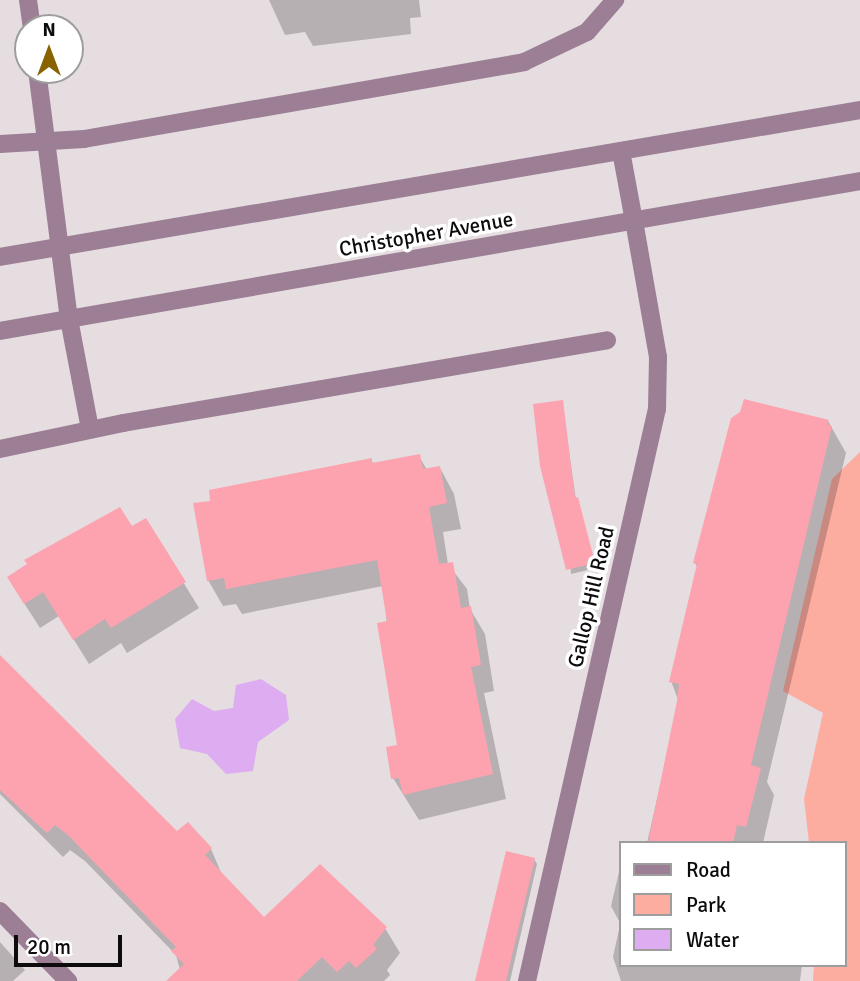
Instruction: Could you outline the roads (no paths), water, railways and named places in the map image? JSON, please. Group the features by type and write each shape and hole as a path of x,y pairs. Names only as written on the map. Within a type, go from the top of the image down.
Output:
{"street":[{"path":"0,144 84,139 524,62 587,32 615,0"},
{"path":"39,84 69,319 90,429"},
{"path":"0,257 860,110"},
{"name":"Gallop Hill Road","path":"527,981 657,409 656,344 621,151"},
{"name":"Christopher Avenue","path":"0,331 860,181"},
{"path":"0,449 90,429 607,340"},
{"path":"0,911 68,981"}],"water":[{"path":"261,679 286,695 289,720 258,742 253,771 226,774 207,754 180,748 175,719 192,699 214,711 233,708 236,685"}]}
